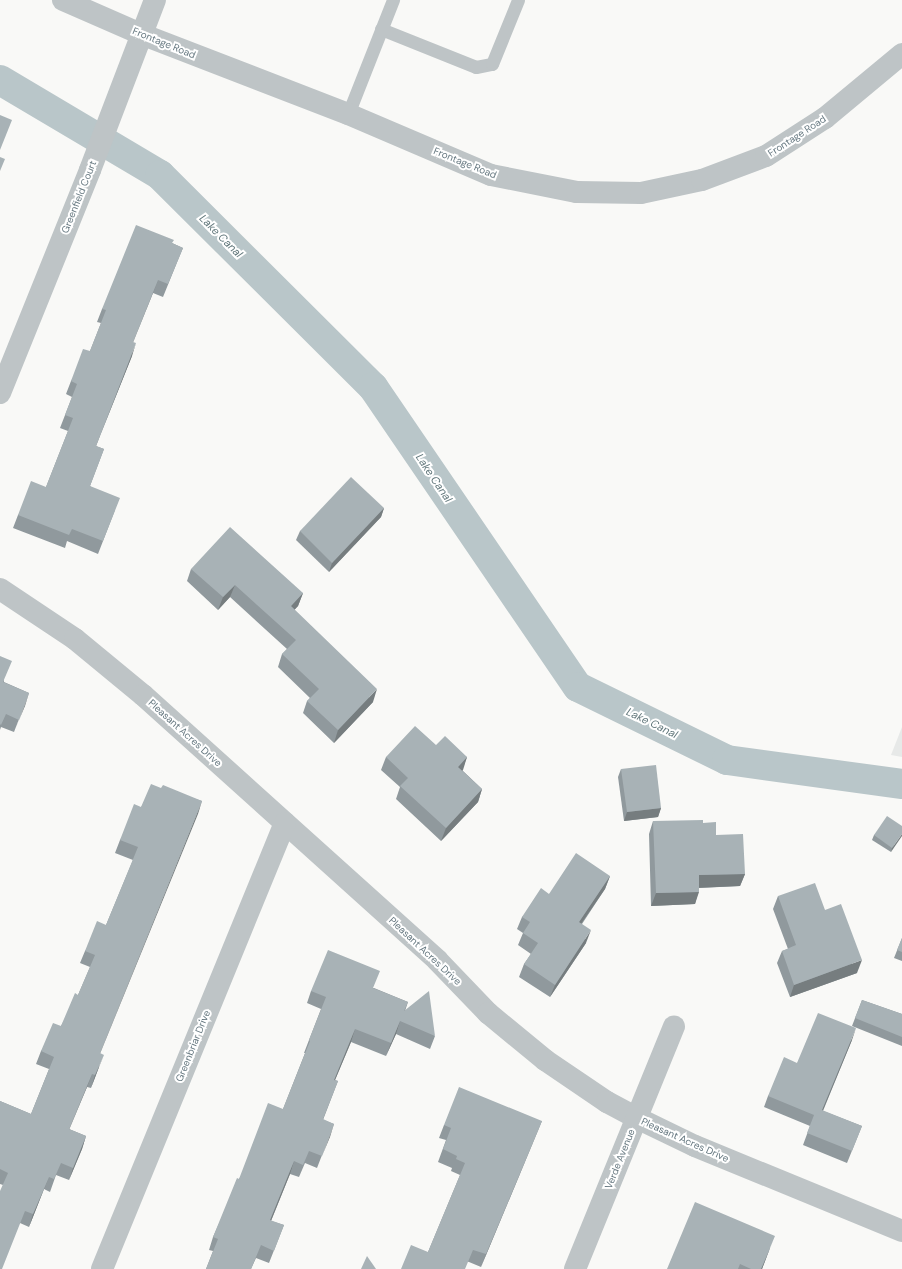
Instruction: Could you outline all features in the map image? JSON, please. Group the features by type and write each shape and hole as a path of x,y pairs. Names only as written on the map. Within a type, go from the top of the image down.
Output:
{"street":[{"name":"Frontage Road","path":"63,0 141,34 348,114 491,175 577,192 641,193 702,180 766,156 826,118 902,54"},
{"name":"Greenfield Court","path":"0,393 90,170 155,0"},
{"name":"Pleasant Acres Drive","path":"0,589 75,639 143,695 437,960 488,1013 545,1060 607,1102 695,1146 902,1231"},
{"name":"Greenbriar Drive","path":"102,1269 285,823"},
{"name":"Verde Avenue","path":"575,1269 674,1026"}],"lane":[{"path":"348,114 393,0"},
{"path":"381,29 476,67 492,64 518,0"}],"shaded area":[{"path":"902,727 902,757 891,755"}],"building":[{"path":"0,115 12,120 0,150"},
{"path":"0,157 5,159 0,171"},
{"path":"136,225 174,240 172,243 183,248 168,284 158,280 133,342 136,343 96,446 104,449 90,486 120,498 103,541 72,529 69,535 18,515 31,481 46,487 73,418 65,415 77,384 71,381 83,349 90,351 106,310 102,309"},
{"path":"351,477 384,508 332,563 300,531"},
{"path":"230,527 303,593 291,606 377,689 338,730 307,701 319,689 282,654 296,640 235,585 223,597 191,569"},
{"path":"0,656 12,661 3,682 29,693 19,720 6,714 1,725 0,724"},
{"path":"415,726 436,745 445,736 467,757 458,767 482,789 446,828 400,786 408,778 386,757"},
{"path":"656,765 661,808 627,812 621,769"},
{"path":"151,784 161,788 163,785 202,801 100,1053 104,1055 95,1075 92,1074 69,1129 86,1136 73,1168 61,1163 54,1179 49,1177 33,1214 25,1211 2,1269 0,1269 0,1191 8,1173 0,1169 0,1101 31,1114 54,1057 41,1051 53,1023 61,1026 75,993 78,995 95,955 85,951 97,921 106,925 138,847 120,840 134,804 141,807"},
{"path":"887,816 902,826 902,834 892,848 874,835"},
{"path":"703,820 703,823 716,822 716,835 743,834 745,874 699,875 699,892 656,893 653,821"},
{"path":"576,853 610,876 579,922 591,930 555,985 524,964 538,943 523,933 530,922 522,917 541,888 549,894"},
{"path":"815,883 825,910 841,904 862,960 794,985 782,951 796,945 778,896"},
{"path":"902,938 902,952 897,950"},
{"path":"328,950 380,971 373,988 408,1002 404,1011 429,991 435,1036 400,1021 391,1043 355,1029 334,1080 338,1081 323,1119 334,1124 322,1156 309,1151 303,1165 294,1161 270,1220 284,1225 274,1251 261,1245 251,1269 206,1269 218,1239 213,1237 237,1178 239,1179 268,1103 283,1109 310,1041 309,1040 326,997 311,991"},
{"path":"862,1000 902,1014 902,1037 855,1018"},
{"path":"818,1013 856,1028 822,1110 862,1126 852,1151 807,1133 814,1115 768,1096 784,1057 797,1063"},
{"path":"459,1087 542,1121 486,1254 473,1250 465,1269 401,1269 411,1245 428,1252 465,1163 456,1159 457,1156 443,1149 451,1128 444,1125"},
{"path":"695,1202 775,1236 761,1269 751,1269 740,1264 738,1269 667,1269"},
{"path":"367,1256 376,1269 361,1269"}],"waterway":[{"name":"Lake Canal","path":"0,80 160,175 373,387 578,687 727,760 902,784"}]}
